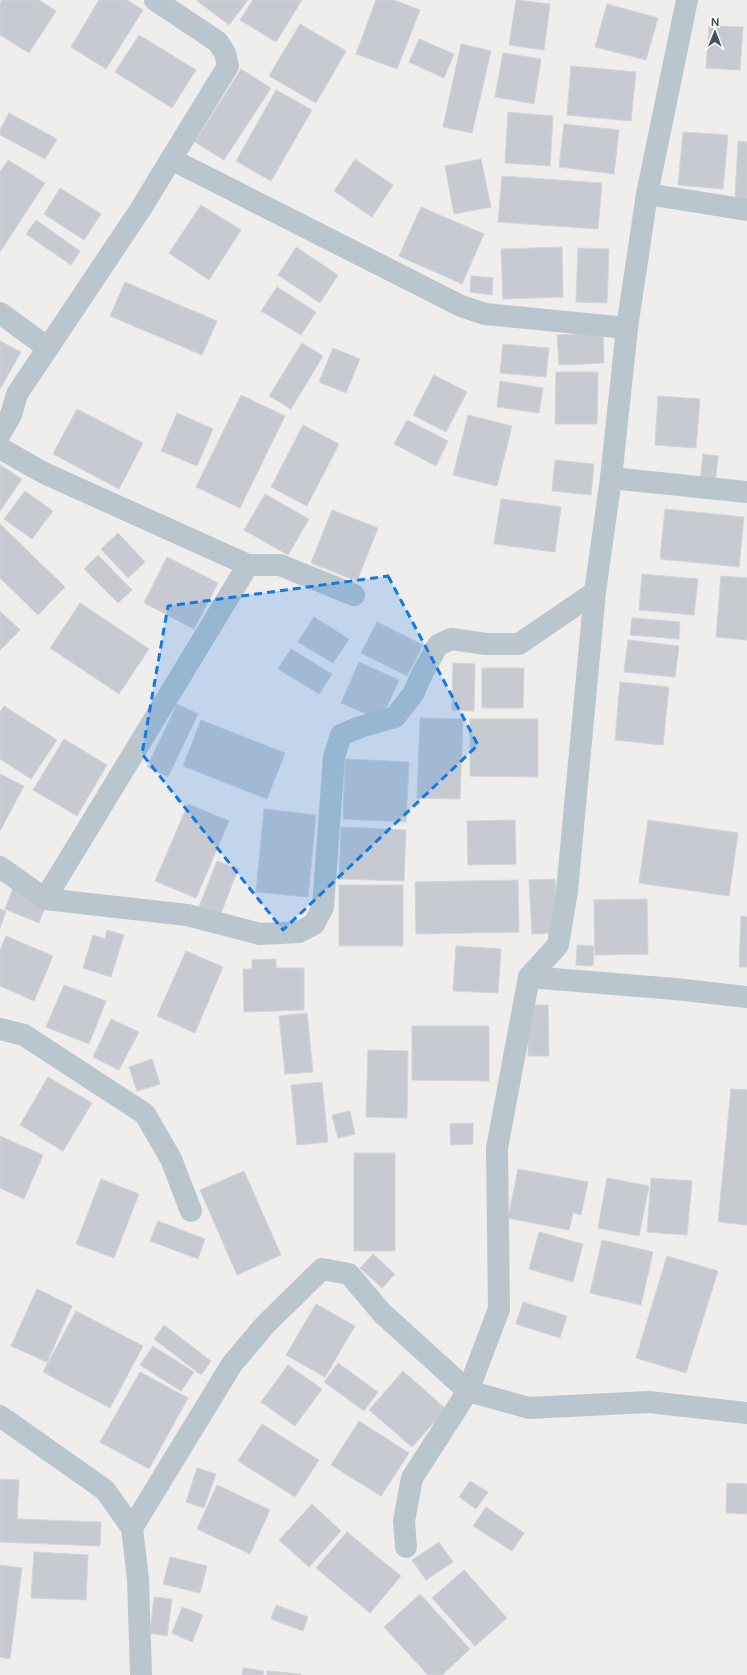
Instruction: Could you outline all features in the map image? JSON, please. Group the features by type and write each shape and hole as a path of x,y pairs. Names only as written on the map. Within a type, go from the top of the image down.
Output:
{"street":[{"path":"0,434 11,415 17,394 131,223 228,66 225,53 218,42 155,0"},
{"path":"406,1547 404,1521 412,1478 468,1391 499,1309 497,1148 528,977 558,945 567,891 595,592 611,478 627,328 647,194 687,0"},
{"path":"171,159 461,306 485,314 627,328"},
{"path":"647,194 747,210"},
{"path":"0,313 48,348"},
{"path":"0,448 44,473 248,565 280,566 354,595"},
{"path":"611,478 747,492"},
{"path":"45,899 248,565"},
{"path":"0,867 45,899 187,915 260,934 299,932 314,924 324,907 334,757 341,735 360,727 395,717 413,694 438,645 451,639 486,644 519,644 595,592"},
{"path":"528,977 676,989 747,998"},
{"path":"0,1029 24,1035 145,1114 171,1159 190,1211"},
{"path":"132,1528 232,1364 265,1325 322,1270 349,1274 382,1312 468,1391 529,1408 649,1402 747,1413"},
{"path":"0,1416 105,1490 132,1528 138,1579 141,1675"}],"highlighted area":[{"path":"388,576 478,745 283,930 142,754 168,606"}],"building":[{"path":"2,0 39,0 56,11 29,53 0,35 0,3"},
{"path":"99,0 127,0 143,10 106,69 71,47"},
{"path":"196,0 248,0 229,25"},
{"path":"253,0 302,0 276,42 240,20"},
{"path":"376,0 394,0 420,10 397,69 356,54"},
{"path":"516,0 550,4 544,50 509,45"},
{"path":"607,4 658,18 646,60 595,47"},
{"path":"300,24 346,51 316,103 269,76"},
{"path":"709,26 743,27 740,70 706,68"},
{"path":"139,35 196,70 172,108 115,72"},
{"path":"419,39 454,54 444,78 409,62"},
{"path":"461,44 491,51 472,133 443,127"},
{"path":"503,53 541,59 534,104 495,97"},
{"path":"571,66 636,72 631,121 567,115"},
{"path":"241,69 271,88 224,160 195,142"},
{"path":"276,90 312,110 271,181 236,161"},
{"path":"508,112 553,116 550,166 505,163"},
{"path":"9,113 57,139 45,159 0,135 0,130"},
{"path":"564,124 619,130 614,174 559,167"},
{"path":"683,132 728,135 723,189 678,185"},
{"path":"738,141 747,142 747,200 735,199"},
{"path":"355,159 393,185 372,217 334,191"},
{"path":"481,159 491,207 454,214 445,166"},
{"path":"8,160 45,183 0,252 0,172"},
{"path":"502,176 602,183 598,229 498,222"},
{"path":"60,188 101,214 84,240 44,214"},
{"path":"201,205 241,230 209,280 169,253"},
{"path":"421,207 484,234 462,284 399,256"},
{"path":"36,220 80,251 71,265 26,234"},
{"path":"296,247 338,275 320,303 278,275"},
{"path":"562,247 563,297 503,299 501,249"},
{"path":"578,248 609,249 607,303 576,302"},
{"path":"471,276 493,278 492,295 470,292"},
{"path":"125,282 217,321 202,355 110,316"},
{"path":"277,287 316,312 301,335 261,311"},
{"path":"603,333 604,363 559,365 557,335"},
{"path":"0,341 21,352 0,389"},
{"path":"302,343 323,356 291,409 269,396"},
{"path":"503,344 549,348 546,377 500,373"},
{"path":"333,348 360,359 346,393 319,382"},
{"path":"556,372 598,372 597,424 555,424"},
{"path":"434,375 467,392 446,432 413,415"},
{"path":"500,381 543,388 539,413 497,407"},
{"path":"241,395 285,416 240,508 196,487"},
{"path":"658,396 700,399 696,448 655,445"},
{"path":"77,409 143,443 119,489 53,454"},
{"path":"177,413 213,429 197,466 161,451"},
{"path":"468,415 512,426 497,486 453,475"},
{"path":"407,420 448,441 436,466 394,444"},
{"path":"303,425 339,444 307,506 271,487"},
{"path":"703,454 718,456 715,485 700,483"},
{"path":"555,460 594,464 591,495 552,491"},
{"path":"0,465 22,479 0,511"},
{"path":"25,491 53,511 32,539 4,519"},
{"path":"265,494 309,519 288,555 244,530"},
{"path":"501,499 561,507 555,552 494,544"},
{"path":"665,509 744,517 739,567 660,559"},
{"path":"332,510 378,528 357,581 311,563"},
{"path":"0,524 65,587 38,615 0,578"},
{"path":"118,533 145,562 128,578 101,549"},
{"path":"98,555 132,590 118,603 84,569"},
{"path":"167,557 218,583 194,629 144,603"},
{"path":"642,574 698,579 694,615 639,610"},
{"path":"721,576 747,578 747,640 716,637"},
{"path":"80,603 149,649 119,694 50,648"},
{"path":"0,611 20,630 0,650"},
{"path":"314,617 349,639 333,663 298,642"},
{"path":"632,618 680,622 679,639 630,635"},
{"path":"377,622 423,645 407,676 361,653"},
{"path":"628,640 679,646 675,677 624,672"},
{"path":"291,649 332,674 319,694 278,669"},
{"path":"359,662 399,680 381,720 341,703"},
{"path":"453,663 475,664 474,711 452,710"},
{"path":"482,668 524,668 523,708 482,708"},
{"path":"620,682 669,687 663,745 615,740"},
{"path":"177,704 198,714 168,777 147,767"},
{"path":"4,706 57,740 31,779 0,759 0,712"},
{"path":"420,718 463,719 460,799 417,798"},
{"path":"470,719 538,719 538,777 470,776"},
{"path":"201,720 285,753 267,799 183,766"},
{"path":"64,739 107,765 77,816 33,790"},
{"path":"345,759 409,762 406,822 343,819"},
{"path":"0,774 24,786 0,831"},
{"path":"188,804 229,821 196,898 155,881"},
{"path":"264,809 316,815 308,897 256,892"},
{"path":"515,820 516,864 468,865 467,821"},
{"path":"648,820 738,833 729,896 639,883"},
{"path":"341,827 406,830 404,881 339,879"},
{"path":"217,861 238,869 220,916 199,907"},
{"path":"555,879 558,933 532,934 529,880"},
{"path":"518,880 519,932 416,934 415,882"},
{"path":"339,885 403,885 403,946 339,946"},
{"path":"13,888 47,901 39,923 5,909"},
{"path":"647,899 648,954 595,955 594,900"},
{"path":"0,909 6,911 0,928"},
{"path":"741,916 747,917 747,967 739,967"},
{"path":"107,930 124,935 111,977 83,968 93,935 105,939"},
{"path":"6,936 53,956 34,1001 0,986 0,950"},
{"path":"577,945 594,946 593,966 576,965"},
{"path":"456,946 501,949 498,993 453,991"},
{"path":"186,951 223,967 195,1033 157,1016"},
{"path":"276,959 276,968 304,968 304,1010 244,1012 243,969 252,969 252,960"},
{"path":"64,985 106,1001 89,1044 46,1027"},
{"path":"528,1005 548,1005 549,1056 528,1056"},
{"path":"307,1013 313,1072 285,1074 279,1016"},
{"path":"111,1019 139,1032 119,1070 93,1057"},
{"path":"412,1026 489,1026 489,1081 412,1080"},
{"path":"368,1050 408,1051 407,1118 366,1117"},
{"path":"152,1059 160,1084 137,1091 129,1067"},
{"path":"48,1077 92,1103 63,1151 20,1125"},
{"path":"322,1082 328,1142 297,1145 291,1085"},
{"path":"731,1089 747,1090 747,1225 718,1222"},
{"path":"350,1111 355,1134 338,1138 332,1115"},
{"path":"473,1123 473,1144 451,1145 450,1124"},
{"path":"0,1136 43,1155 24,1199 0,1188"},
{"path":"354,1153 395,1153 395,1251 354,1251"},
{"path":"518,1169 588,1182 581,1215 573,1213 569,1230 508,1218"},
{"path":"244,1171 281,1255 237,1275 200,1190"},
{"path":"607,1178 649,1186 639,1236 598,1228"},
{"path":"651,1178 692,1181 687,1235 647,1232"},
{"path":"101,1179 139,1194 114,1258 76,1244"},
{"path":"158,1221 205,1239 198,1259 150,1241"},
{"path":"539,1232 583,1244 573,1282 529,1269"},
{"path":"602,1240 653,1252 641,1305 590,1293"},
{"path":"373,1254 395,1274 382,1288 360,1268"},
{"path":"667,1256 718,1271 686,1373 636,1358"},
{"path":"37,1289 72,1306 47,1362 11,1346"},
{"path":"523,1302 567,1316 560,1338 516,1324"},
{"path":"316,1304 355,1326 325,1377 286,1355"},
{"path":"76,1311 143,1346 110,1408 43,1372"},
{"path":"164,1325 211,1361 201,1375 154,1339"},
{"path":"153,1346 194,1372 181,1391 140,1365"},
{"path":"338,1363 378,1392 364,1411 324,1382"},
{"path":"288,1365 322,1389 295,1426 261,1402"},
{"path":"403,1371 446,1409 412,1447 369,1410"},
{"path":"140,1372 188,1398 149,1469 100,1442"},
{"path":"359,1421 409,1453 381,1496 331,1465"},
{"path":"262,1424 319,1460 295,1497 238,1461"},
{"path":"197,1468 216,1474 204,1508 186,1502"},
{"path":"0,1479 19,1480 17,1519 101,1522 100,1546 0,1542"},
{"path":"470,1481 488,1492 476,1509 459,1497"},
{"path":"727,1483 747,1484 747,1514 726,1513"},
{"path":"217,1485 270,1510 250,1554 197,1529"},
{"path":"312,1504 341,1531 309,1567 279,1540"},
{"path":"486,1507 524,1533 512,1551 473,1526"},
{"path":"347,1532 401,1576 370,1613 316,1568"},
{"path":"439,1542 453,1562 426,1580 412,1560"},
{"path":"34,1552 88,1555 86,1600 31,1598"},
{"path":"170,1557 207,1566 200,1593 163,1584"},
{"path":"0,1565 22,1568 10,1659 0,1657"},
{"path":"464,1570 507,1618 475,1646 432,1598"},
{"path":"420,1594 470,1649 442,1675 428,1675 384,1627"},
{"path":"154,1597 172,1599 167,1636 150,1633"},
{"path":"276,1605 308,1617 303,1631 271,1619"},
{"path":"182,1607 203,1615 192,1642 172,1633"},
{"path":"243,1668 264,1671 263,1675 242,1675"},
{"path":"267,1671 301,1674 301,1675 267,1675"}]}
